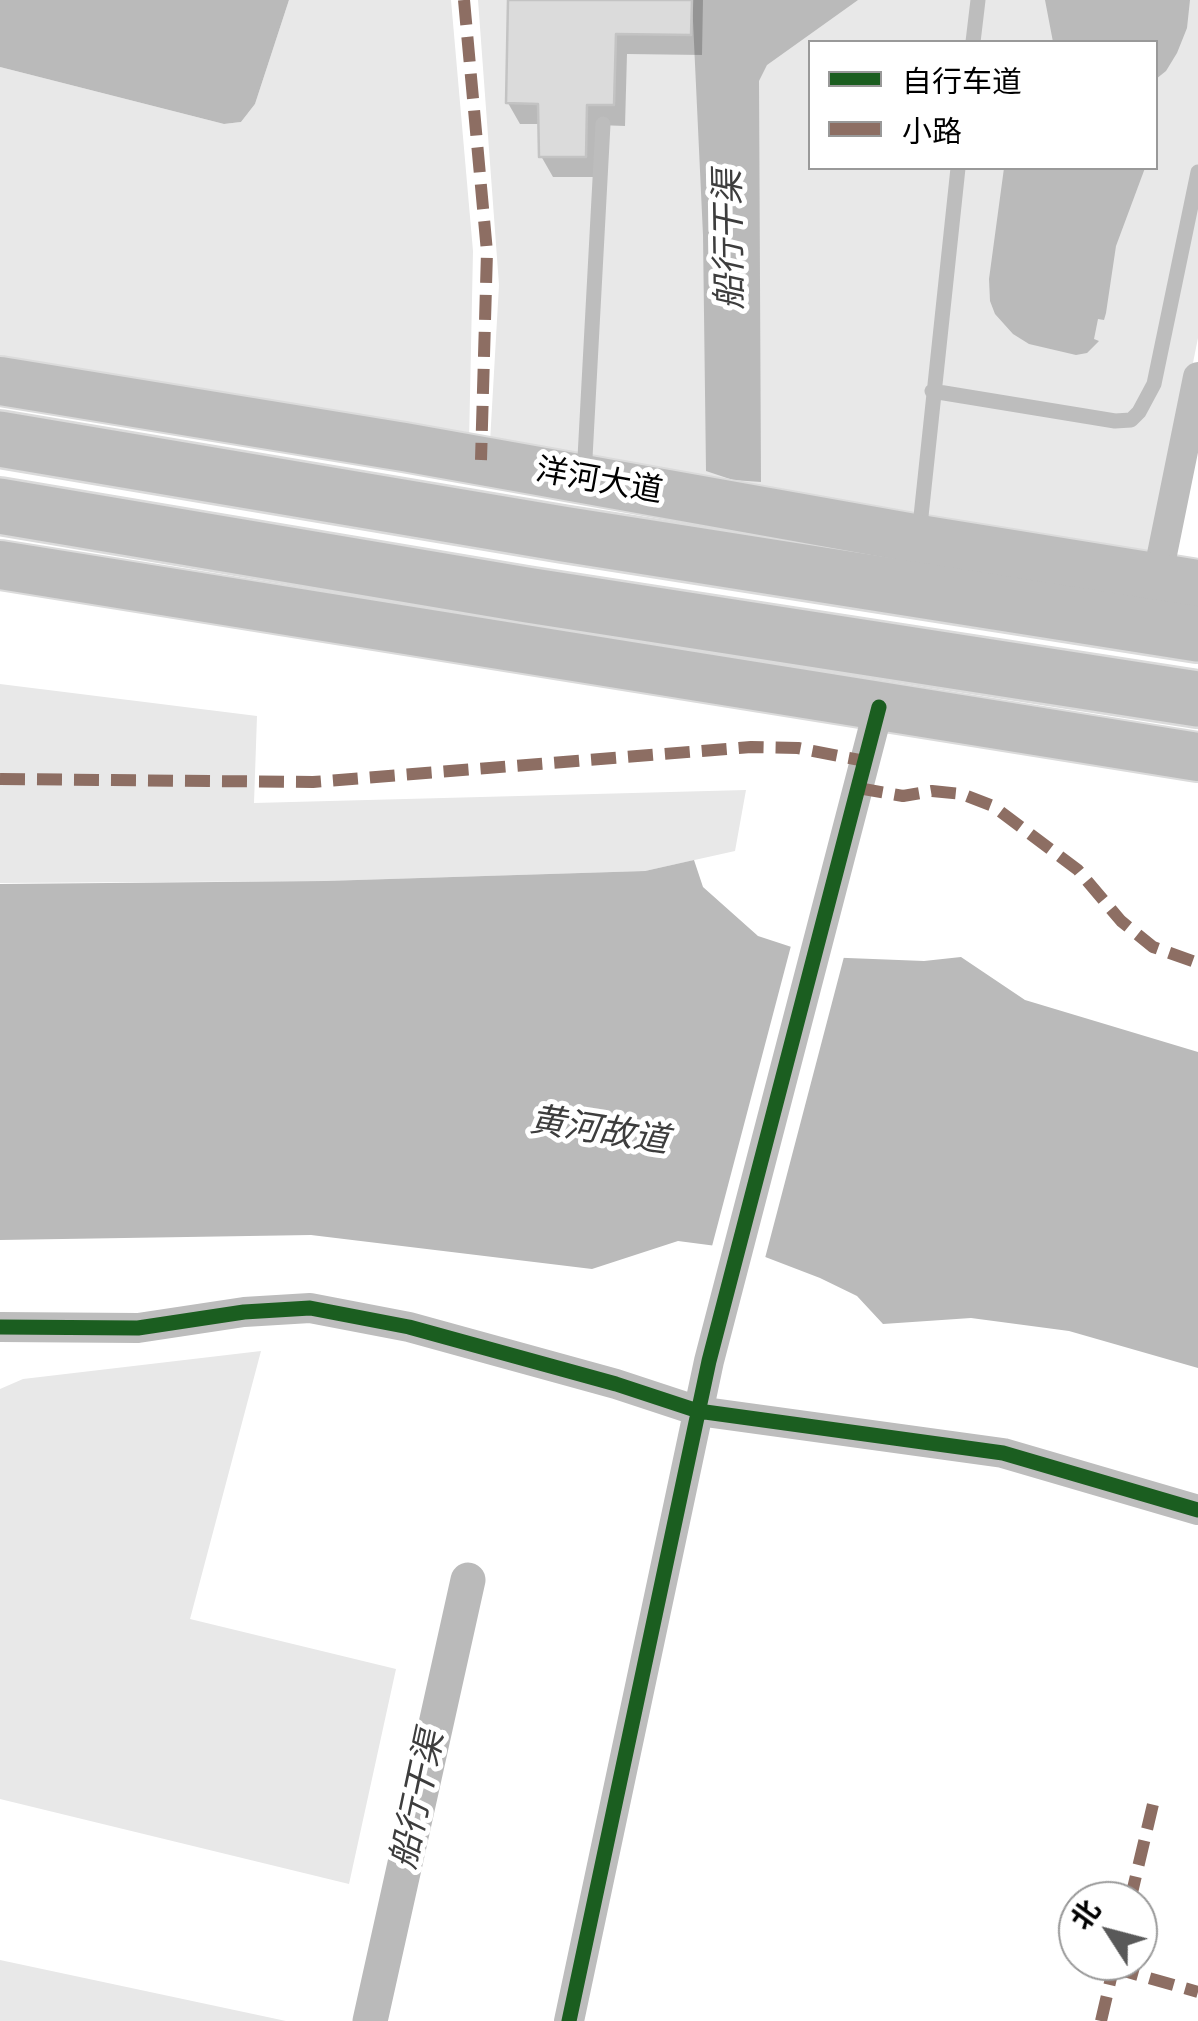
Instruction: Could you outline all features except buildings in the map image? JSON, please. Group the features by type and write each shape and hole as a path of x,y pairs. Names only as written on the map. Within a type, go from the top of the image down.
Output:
{"highway":[{"name":"洋河大道","path":"0,439 546,532 1198,634"},
{"path":"0,506 527,595 1198,699"}],"main road":[{"name":"洋河大道","path":"0,382 404,446 919,539 1177,581"},
{"path":"0,566 1198,757"}],"street":[{"path":"1177,581 1197,390"},
{"path":"569,2021 708,1360 879,707"},
{"path":"0,1327 138,1328 244,1312 310,1308 409,1327 616,1384 698,1411 1003,1452 1198,1510"}],"lane":[{"path":"973,40 978,0"},
{"path":"584,480 604,124"},
{"path":"919,539 958,170"},
{"path":"932,391 1115,421 1130,420 1139,412 1154,384 1198,172"}],"shaded area":[{"path":"289,0 451,0 473,251 469,443 0,359 0,67 224,124 241,122 255,104"},
{"path":"478,0 1198,0 1198,338 1154,556 490,442 499,285"},
{"path":"0,684 257,716 254,803 746,790 735,851 645,871 325,881 0,883"},
{"path":"261,1351 190,1619 396,1669 349,1884 0,1799 0,1389 23,1379"},
{"path":"0,1960 286,2021 0,2021"}],"water":[{"path":"0,0 289,0 255,104 241,122 224,124 0,67"},
{"path":"692,0 858,0 767,65 759,81 761,482 733,480 706,471 703,235"},
{"path":"1045,0 1190,0 1187,28 1177,53 1158,77 1158,40 1053,40"},
{"path":"1004,170 1144,170 1116,246 1106,313 1104,320 1098,319 1094,339 1099,341 1087,353 1076,355 1029,344 1013,334 995,314 989,279"},
{"name":"黄河故道","path":"694,860 703,887 758,936 822,957 924,961 961,957 1025,1000 1198,1052 1198,1368 1069,1331 971,1318 883,1324 857,1296 820,1278 747,1250 678,1241 592,1269 311,1235 0,1240 0,884 325,881 645,871"}],"pier":[{"path":"792,942 823,952 845,953 764,1262 711,1250"}],"waterway":[{"name":"船行干渠","path":"370,2021 468,1580"}],"marked path":[{"path":"464,0 487,252 481,460"},
{"path":"0,779 313,782 751,747 798,748 865,761"},
{"path":"858,788 903,796 932,791 962,794 993,806 1078,870 1121,921 1153,947 1198,963"},
{"path":"1135,1881 1154,1800"},
{"path":"1101,2021 1110,1981"},
{"path":"1158,1981 1198,1992"}],"cycle path":[{"path":"569,2021 709,1361 879,707"},
{"path":"0,1327 138,1328 244,1312 310,1308 409,1327 616,1384 698,1411 1003,1453 1198,1510"}]}
